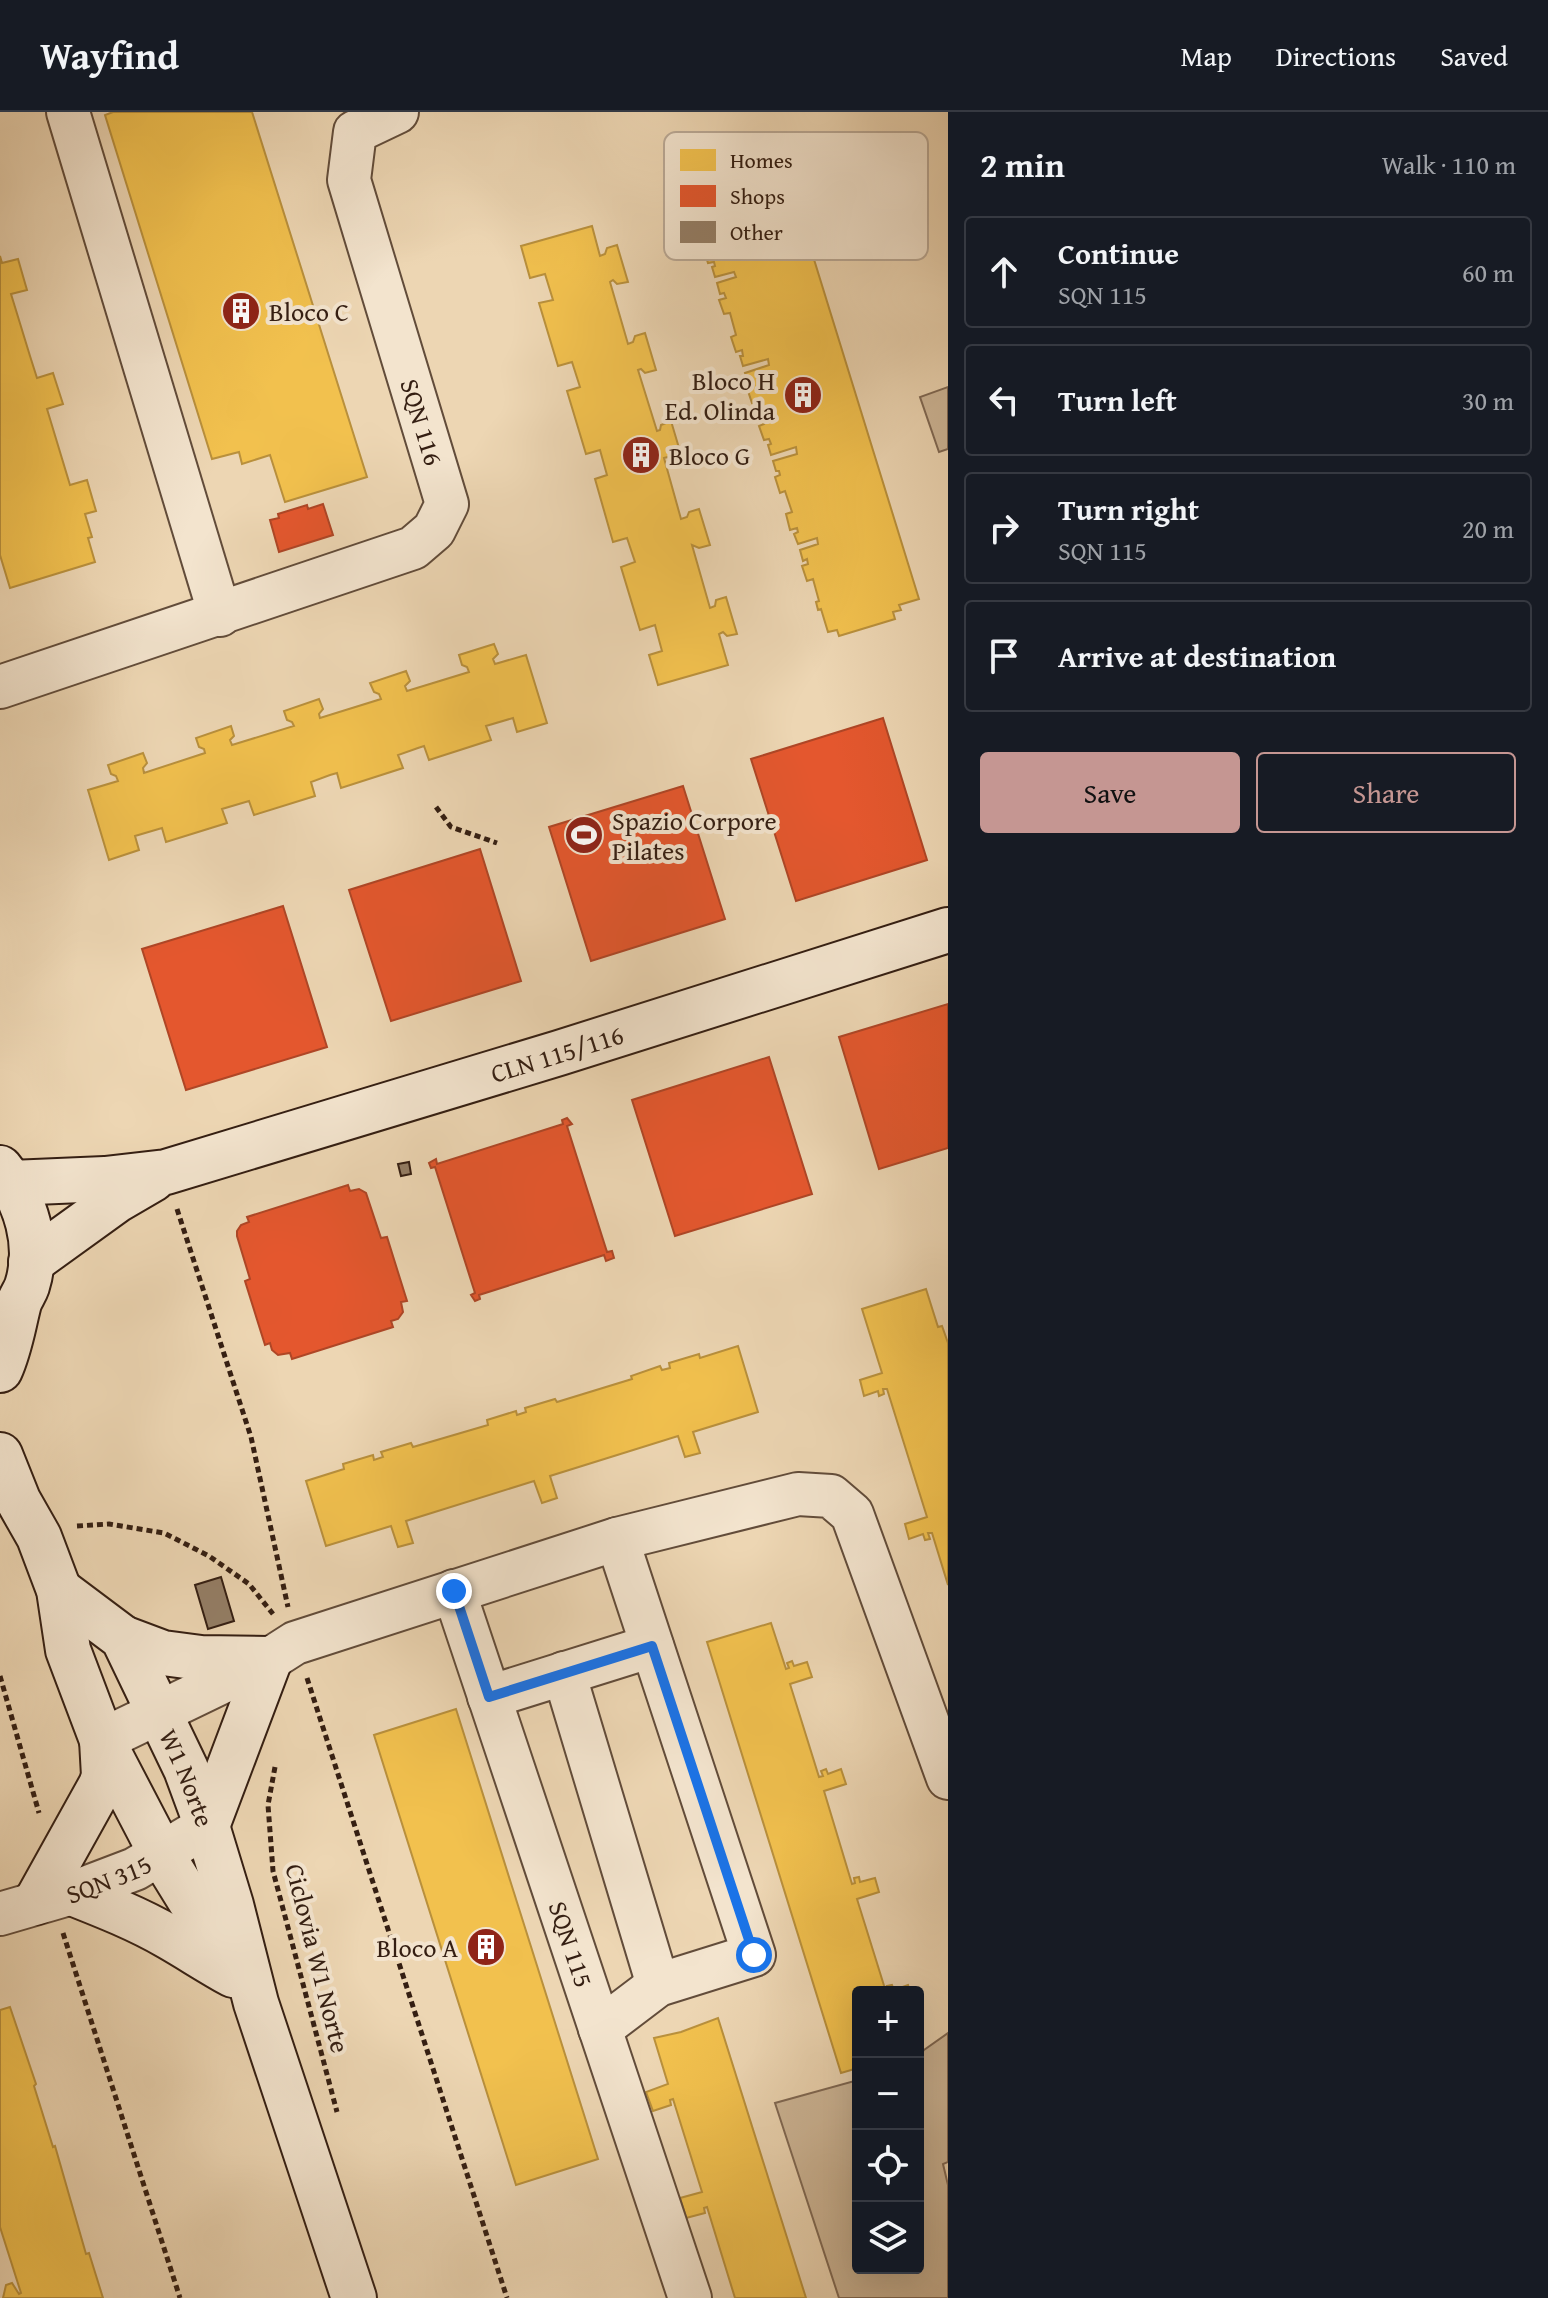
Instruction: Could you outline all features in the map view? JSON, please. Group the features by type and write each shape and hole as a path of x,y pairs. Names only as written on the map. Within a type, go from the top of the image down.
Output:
{"street":[{"path":"68,112 220,615"},
{"name":"SQN 116","path":"0,687 413,548 434,530 447,504 349,180 355,132 397,112"},
{"name":"CLN 115/116","path":"5,1175 105,1179 166,1172 559,1053 948,930"},
{"name":"CLN 115/116","path":"17,1290 117,1200 166,1172"},
{"path":"0,1370 8,1351 17,1290 32,1238 21,1201 5,1175"},
{"name":"W1 Norte","path":"0,1455 18,1500 39,1537 59,1590 68,1650 102,1740 162,1855 247,1991"},
{"path":"247,1991 170,1937 118,1911 43,1895 101,1785 104,1776 102,1740 283,1651 454,1591 617,1539 798,1494 831,1496 852,1514 948,1778"},
{"path":"600,2029 658,1985 754,1955 617,1539"},
{"name":"W1 Norte","path":"59,1590 123,1638 186,1769 231,1905 247,1991 354,2298"},
{"name":"SQN 115","path":"454,1591 690,2298"},
{"path":"123,1638 163,1653 201,1658 283,1651"},
{"path":"489,1697 652,1646"},
{"path":"207,1826 283,1651"},
{"path":"564,1673 658,1985"},
{"name":"SQN 315","path":"43,1895 135,1869 207,1826"}],"path":[{"path":"436,807 451,827 497,843"},
{"path":"166,1172 251,1437 283,1651"},
{"path":"39,1537 68,1526 109,1524 164,1533 209,1556 249,1584 283,1651 507,2298"},
{"path":"0,1676 43,1895 180,2298"},
{"name":"Ciclovia W1 Norte","path":"276,1759 268,1805 273,1871 338,2115"}],"shaded area":[{"path":"948,387 948,449 939,452 920,397"},
{"path":"948,2033 948,2162 943,2164 948,2185 948,2298 839,2298 775,2103 852,2082 852,2274 924,2274 924,2050"}],"building: Homes":[{"name":"Bloco C","path":"113,112 252,112 367,477 285,502 270,455 242,464 239,452 212,459 105,115"},
{"name":"Bloco G","path":"592,226 600,256 605,254 607,248 617,245 628,282 610,282 628,344 633,342 635,336 645,333 656,370 645,373 638,370 657,431 661,425 671,421 682,458 671,461 668,457 664,458 681,519 699,509 710,545 699,548 692,545 710,608 715,606 716,600 726,597 737,634 719,634 728,665 658,685 649,655 662,651 655,625 640,630 621,567 635,562 627,538 613,542 595,479 607,475 600,450 586,454 567,391 580,387 572,362 558,366 539,303 553,300 545,274 530,278 521,246"},
{"path":"0,256 2,263 18,259 27,290 11,294 30,356 37,378 53,373 63,404 47,409 70,485 87,480 96,511 85,514 95,562 10,588 0,555"},
{"name":"Bloco H Ed. Olinda","path":"707,260 814,260 919,599 899,605 901,610 893,612 895,619 839,636 837,630 828,632 821,609 818,610 816,602 819,601 813,579 807,581 802,566 808,564 807,559 803,561 800,550 818,544 817,538 798,544 794,534 798,532 797,528 790,530 786,514 792,512 785,491 780,493 775,477 780,475 773,461 797,454 796,447 771,455 769,439 764,440 759,426 764,424 757,402 752,403 747,388 752,387 745,373 769,365 768,359 743,366 742,350 736,352 731,337 736,335 730,313 724,314 719,300 726,298 724,293 720,294 717,283 736,277 734,272 715,277 714,262 708,263"},
{"path":"494,644 498,654 493,659 495,664 526,655 547,723 517,732 513,718 486,726 491,740 429,760 424,746 398,755 403,768 341,788 337,773 330,775 311,782 315,796 254,815 249,801 222,809 227,823 166,842 162,828 135,836 139,850 109,860 88,790 118,781 108,765 143,753 147,763 144,773 205,753 196,738 231,726 234,736 230,740 232,745 294,726 287,720 284,711 319,699 323,709 320,718 381,699 370,683 406,671 410,681 405,686 407,691 469,672 462,665 459,655"},
{"path":"926,1289 938,1327 942,1326 948,1343 948,1585 932,1533 928,1533 930,1539 925,1540 923,1534 909,1539 905,1524 927,1517 887,1389 883,1389 884,1394 879,1396 878,1391 864,1396 860,1380 882,1373 862,1309"},
{"path":"738,1346 758,1412 693,1432 700,1453 685,1457 678,1436 550,1476 557,1498 542,1503 534,1481 406,1521 413,1543 398,1547 391,1526 326,1546 306,1481 344,1469 343,1464 373,1455 374,1460 383,1457 381,1452 411,1443 413,1447 488,1425 487,1420 516,1411 517,1415 526,1412 525,1408 555,1399 557,1402 632,1379 631,1376 660,1366 662,1370 670,1368 669,1363 699,1354 700,1358"},
{"path":"771,1623 786,1669 789,1668 787,1663 792,1661 794,1666 807,1662 812,1677 790,1684 819,1777 823,1776 821,1771 826,1769 828,1774 841,1769 846,1784 824,1791 852,1884 855,1883 854,1878 859,1877 860,1882 875,1878 879,1892 857,1899 884,1986 852,1986 852,2070 841,2073 707,1642"},
{"name":"Bloco A","path":"456,1709 598,2159 516,2185 374,1735"},
{"path":"10,2007 86,2254 89,2253 103,2298 3,2298 6,2285 12,2283 21,2293 0,2227 0,2010"},
{"path":"718,2018 806,2298 735,2298 707,2207 704,2208 705,2213 686,2218 680,2198 702,2192 673,2099 670,2100 671,2105 653,2111 646,2092 668,2084 654,2038"}],"building: Shops":[{"path":"323,504 333,535 279,552 270,520 279,518 278,514 307,505 308,509"},
{"path":"883,718 927,860 796,901 751,759"},
{"path":"683,786 725,919 591,961 549,827"},
{"path":"480,849 521,981 391,1021 349,890"},
{"path":"283,906 327,1047 186,1090 142,949"},
{"path":"948,1004 948,1148 879,1169 839,1037"},
{"path":"769,1057 812,1194 675,1236 632,1100"},
{"path":"567,1118 572,1124 567,1126 607,1252 612,1251 614,1258 606,1261 604,1255 479,1295 480,1299 475,1301 435,1167 431,1168 429,1163 436,1159 437,1164 563,1124 562,1120"},
{"path":"348,1185 350,1191 359,1189 366,1193 381,1238 387,1237 407,1301 401,1302 403,1312 398,1319 391,1321 393,1327 292,1359 290,1353 278,1355 270,1343 265,1345 245,1281 250,1279 237,1231 249,1222 247,1217"}],"building: Other":[{"path":"409,1162 411,1174 401,1176 398,1164"},
{"path":"221,1577 234,1621 208,1629 195,1585"}],"place":[{"name":"Bloco C","path":"241,311"},
{"name":"Bloco H Ed. Olinda","path":"803,395"},
{"name":"Bloco G","path":"641,455"},
{"name":"Spazio Corpore Pilates","path":"584,835"},
{"name":"Bloco A","path":"486,1947"}],"route":[{"path":"454,1591 489,1697 652,1646 754,1955"}]}
